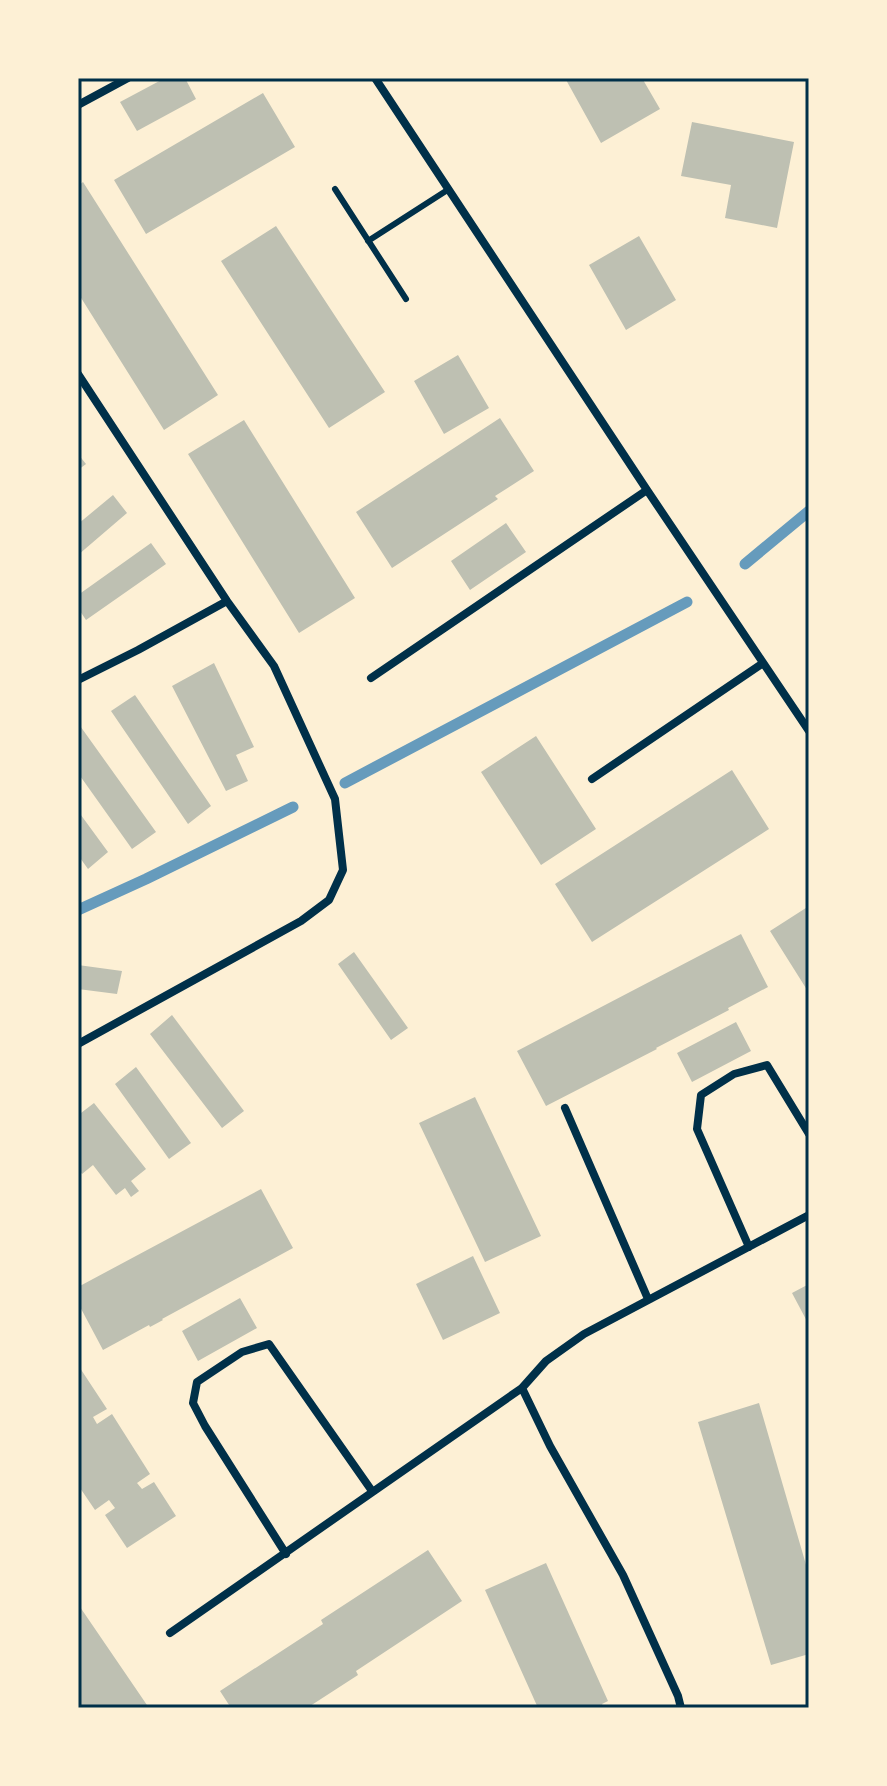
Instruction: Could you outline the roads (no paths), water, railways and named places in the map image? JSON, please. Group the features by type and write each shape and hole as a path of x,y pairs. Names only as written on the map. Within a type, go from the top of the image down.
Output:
{"street":[{"path":"78,105 128,78"},
{"path":"375,78 809,731"},
{"path":"78,374 227,601 274,666 335,799 343,870 329,900 301,921 78,1044"},
{"path":"371,678 647,490"},
{"path":"78,680 227,601"},
{"path":"592,779 763,663"},
{"path":"749,1247 697,1129 701,1095 734,1074 767,1065 809,1134"},
{"path":"565,1108 648,1299"},
{"path":"170,1633 522,1388 546,1361 584,1334 809,1215"},
{"path":"286,1554 199,1415 193,1403 197,1382 242,1352 269,1344 372,1491"},
{"path":"522,1388 550,1446 623,1575 681,1708"}],"lane":[{"path":"335,189 406,299"},
{"path":"368,241 449,189"}],"waterway":[{"path":"745,564 809,511"},
{"path":"345,783 687,602"},
{"path":"78,910 293,807"}]}
